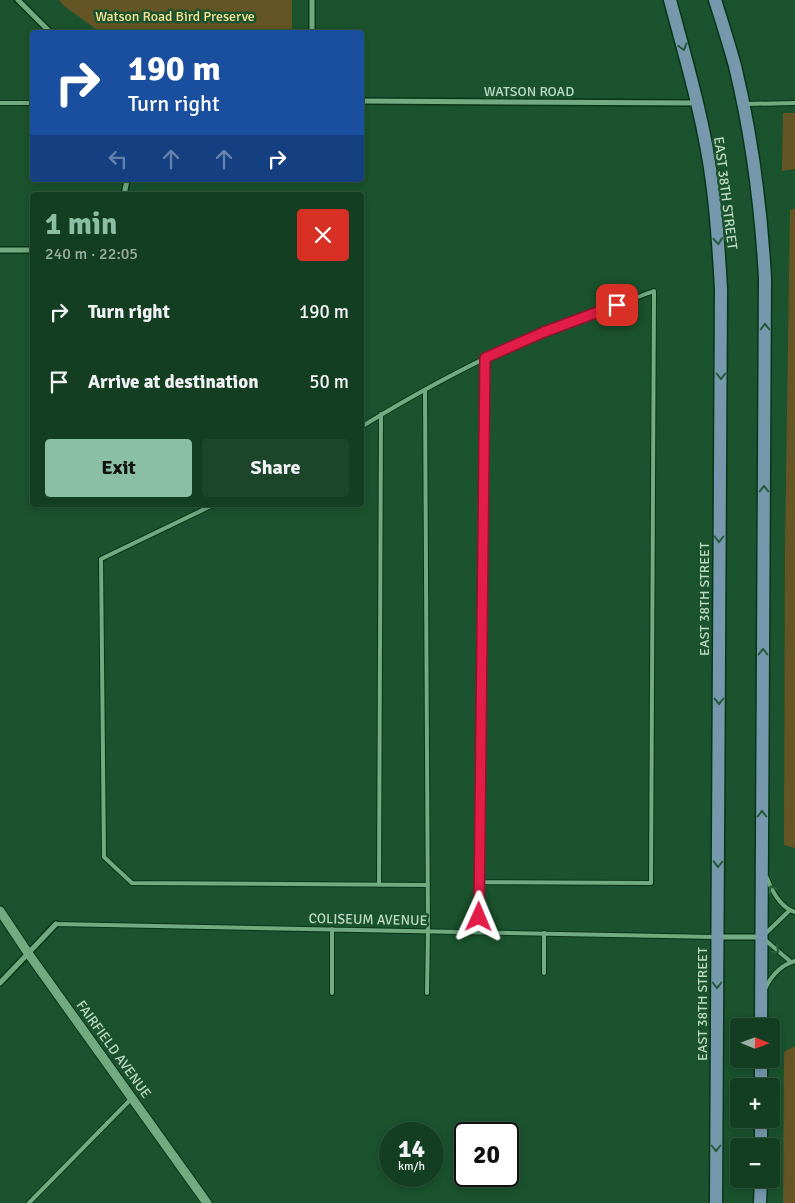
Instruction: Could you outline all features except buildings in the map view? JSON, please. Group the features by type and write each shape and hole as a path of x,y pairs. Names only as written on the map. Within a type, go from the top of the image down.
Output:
{"main road":[{"name":"EAST 38TH STREET","path":"670,0 697,103 712,183 721,289 716,1203"},
{"path":"715,0 734,66 753,155 758,190 765,278 761,1018"},
{"path":"760,1188 760,1203"}],"street":[{"path":"18,0 48,30"},
{"path":"312,0 312,30"},
{"name":"WATSON ROAD","path":"364,101 697,103"},
{"path":"0,250 30,250"},
{"name":"FAIRFIELD AVENUE","path":"0,911 207,1203"},
{"name":"COLISEUM AVENUE","path":"0,983 56,924"},
{"name":"COLISEUM AVENUE","path":"717,937 762,937"}],"lane":[{"path":"0,102 30,103"},
{"path":"743,104 795,103"},
{"path":"364,425 485,358 544,332 654,291 651,883 480,882"},
{"path":"479,932 485,358"},
{"path":"425,390 427,993"},
{"path":"379,885 381,414"},
{"path":"209,507 100,559 104,857 132,882 428,885"},
{"path":"761,1006 770,979 780,969 793,961 762,937 793,911 782,904 775,894 762,863"},
{"name":"COLISEUM AVENUE","path":"56,924 717,937"},
{"path":"332,929 332,993"},
{"path":"544,933 544,973"},
{"path":"29,1203 132,1098"}],"green space":[{"name":"Watson Road Bird Preserve","path":"59,0 292,0 292,30 97,30"},
{"path":"783,113 795,113 795,169 782,171"},
{"path":"795,209 795,848 784,845 785,548 790,210"},
{"path":"795,1046 795,1203 783,1203 784,1052"}],"route":[{"path":"479,917 485,358 544,332 617,305"}]}
